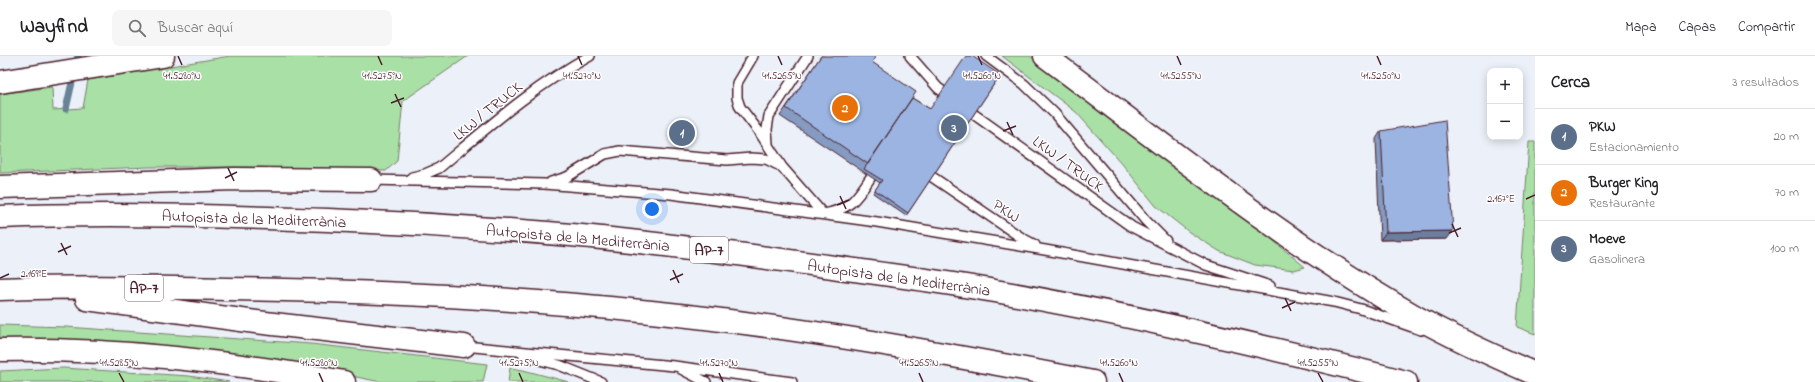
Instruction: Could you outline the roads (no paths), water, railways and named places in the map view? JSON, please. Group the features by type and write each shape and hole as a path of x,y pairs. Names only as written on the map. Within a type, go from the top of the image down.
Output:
{"highway":[{"path":"0,82 163,56"},
{"path":"1045,56 1258,217 1364,286 1419,319 1535,374"},
{"path":"0,188 234,179 371,180"},
{"name":"Autopista de la Mediterrània","path":"0,217 167,215 354,221 563,234 678,246 1002,292 1102,311 1211,335 1314,358 1406,382"},
{"name":"AP-7","path":"3,289 167,288 322,290 497,298 654,312 813,333 974,359 1093,382"},
{"path":"3,289 256,322 464,346"},
{"path":"0,350 77,351 220,362 344,382"}],"lane":[{"name":"LKW / TRUCK","path":"400,180 425,174 439,168 516,104 555,76 590,56"},
{"path":"753,56 737,83 737,98 742,111 760,133 782,167 823,214"},
{"path":"752,158 763,154 768,147 769,116 808,56"},
{"name":"LKW / TRUCK","path":"910,56 938,88 1132,227 1206,265 1300,296"},
{"name":"LKW / TRUCK","path":"986,56 1024,84 1054,113 1146,221 1161,237 1182,253"},
{"path":"544,184 567,177 604,154 620,151 728,160 752,158 766,159 782,167"},
{"name":"PKW","path":"823,214 836,212 853,202 884,160"},
{"name":"PKW","path":"915,166 1022,238 1045,250"},
{"path":"371,180 400,180"},
{"name":"PKW","path":"400,180 453,183 544,184 671,194 823,214 1045,250 1300,296"},
{"path":"1300,296 1361,309 1486,352"},
{"path":"464,346 674,366 792,382"},
{"path":"495,349 559,365 601,382"},
{"path":"674,366 706,382"}],"waterway":[{"path":"66,109 78,56"}],"place":[{"name":"Burger King","path":"845,108"},
{"name":"Moeve","path":"954,128"},
{"name":"PKW","path":"682,133"}]}
